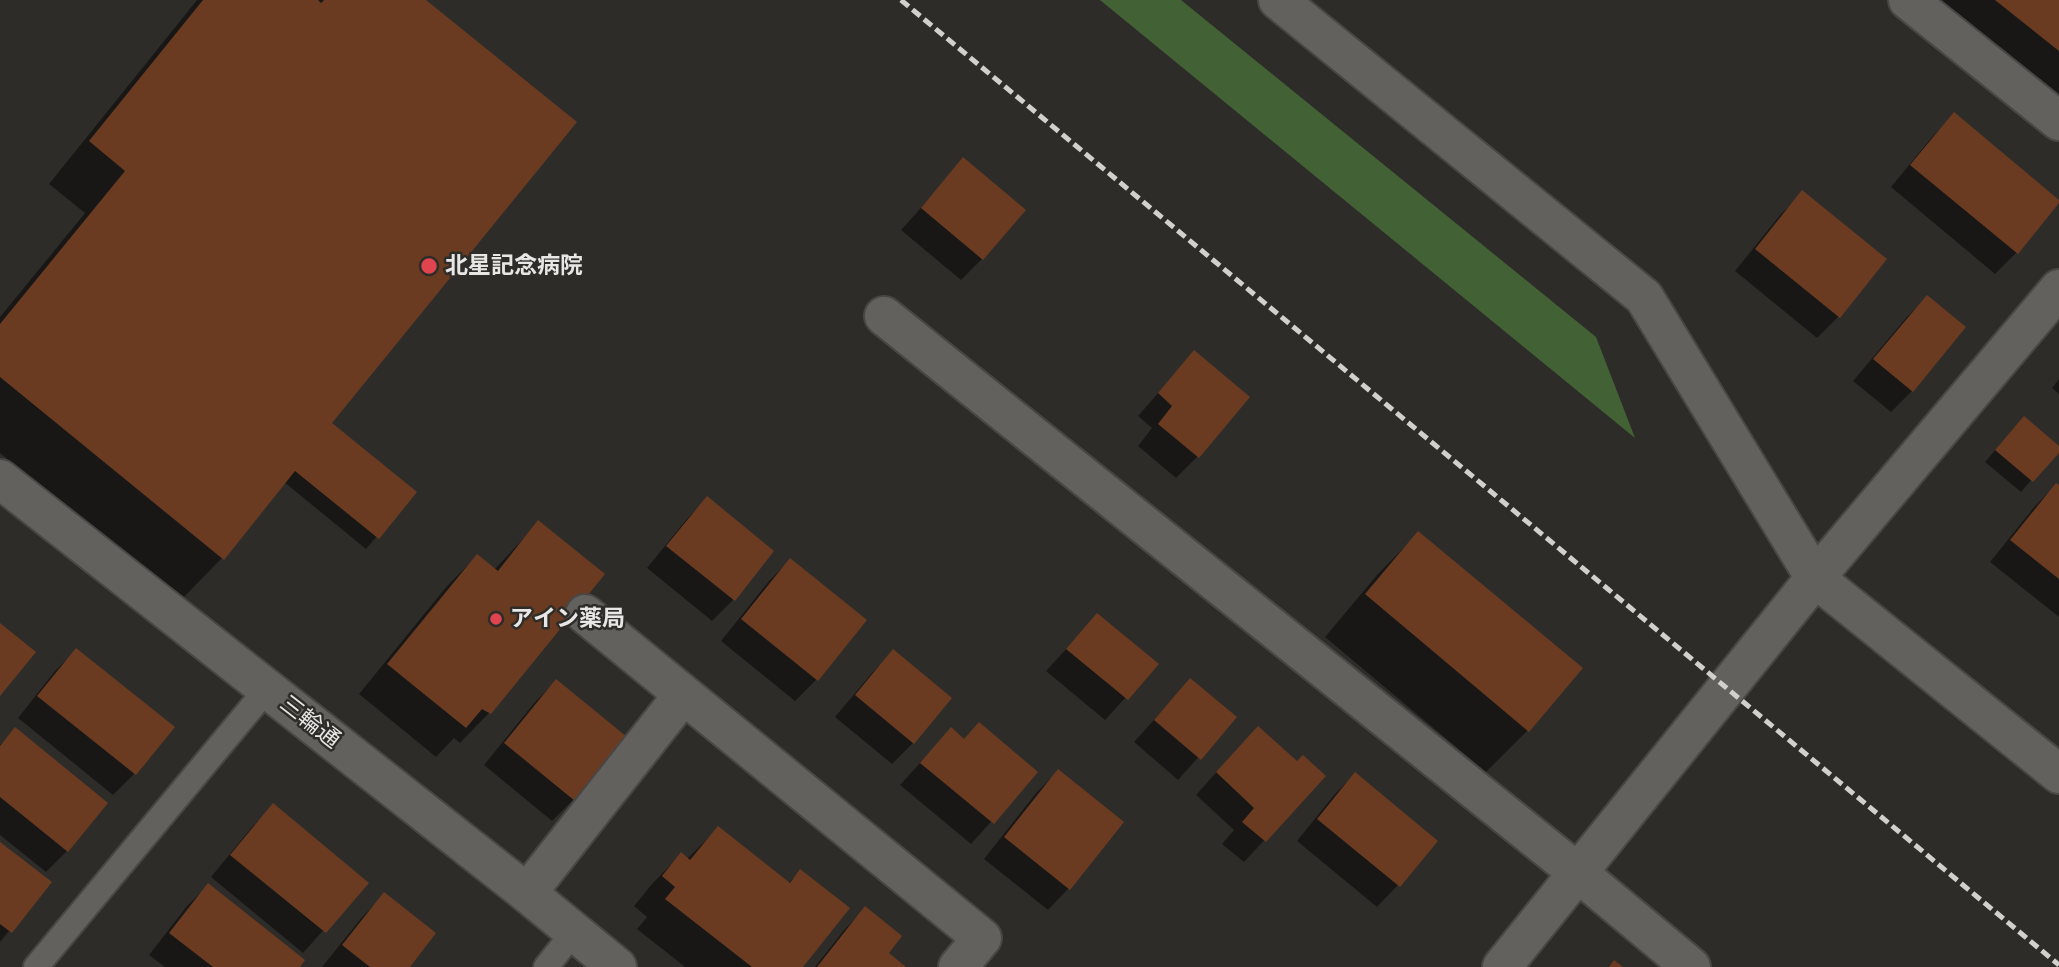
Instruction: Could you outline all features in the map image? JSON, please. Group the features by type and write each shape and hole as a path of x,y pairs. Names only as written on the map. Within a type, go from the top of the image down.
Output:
{"street":[{"path":"1278,0 1644,297 1815,578 2059,774"},
{"path":"1908,0 2059,121"},
{"path":"1502,967 1815,578 2059,289"},
{"path":"884,316 1577,872 1691,967"},
{"name":"三輪通","path":"1,482 527,893 617,967"},
{"path":"585,614 982,938 958,967"},
{"path":"527,893 683,695"}],"lane":[{"path":"36,967 267,689"},
{"path":"546,967 574,932"}],"green space":[{"path":"1100,0 1181,0 1596,337 1635,438"}],"building":[{"path":"203,0 318,0 321,3 324,0 426,0 577,122 332,423 417,492 379,539 295,471 224,560 0,377 0,324 125,171 89,141"},
{"path":"1995,0 2059,0 2059,51"},
{"path":"1954,112 2059,200 2018,254 1910,165"},
{"path":"963,157 1026,210 983,260 921,208"},
{"path":"1802,190 1887,259 1840,318 1755,249"},
{"path":"1927,295 1966,327 1913,392 1873,359"},
{"path":"1194,350 1250,397 1199,458 1158,424 1172,406 1158,393"},
{"path":"2024,416 2059,446 2059,453 2033,482 1995,450"},
{"path":"2056,483 2059,485 2059,579 2010,540"},
{"path":"707,496 774,551 735,601 666,546"},
{"name":"アイン薬局","path":"538,520 605,574 491,714 482,709 466,728 387,664 477,554 498,571"},
{"path":"1418,531 1583,668 1529,732 1365,594"},
{"path":"790,558 867,620 818,681 741,619"},
{"path":"1097,613 1159,664 1128,700 1066,649"},
{"path":"0,623 36,652 0,696"},
{"path":"76,648 175,727 136,775 37,696"},
{"path":"893,649 952,698 914,744 855,695"},
{"path":"1190,678 1237,717 1201,760 1154,720"},
{"path":"556,679 627,737 575,801 504,743"},
{"path":"979,722 1038,772 994,824 920,763 951,727 964,739"},
{"path":"1258,726 1297,761 1303,755 1326,776 1266,842 1242,822 1254,808 1216,772"},
{"path":"15,727 108,803 68,852 0,797 0,746"},
{"path":"1058,769 1124,822 1070,890 1004,837"},
{"path":"1355,772 1438,841 1400,887 1317,819"},
{"path":"273,803 369,883 326,933 230,855"},
{"path":"718,826 790,883 800,869 850,908 803,967 752,967 665,899 675,887 662,876 681,852 690,860"},
{"path":"0,842 52,882 12,933 0,924"},
{"path":"208,883 305,960 300,967 213,967 169,933"},
{"path":"384,892 436,933 410,967 370,967 342,945"},
{"path":"865,906 902,936 889,953 906,967 817,967"},
{"path":"1614,960 1623,967 1609,967"}],"railway":[{"path":"901,0 2059,965"}],"place":[{"name":"北星記念病院","path":"429,266"},
{"name":"アイン薬局","path":"496,619"}]}
